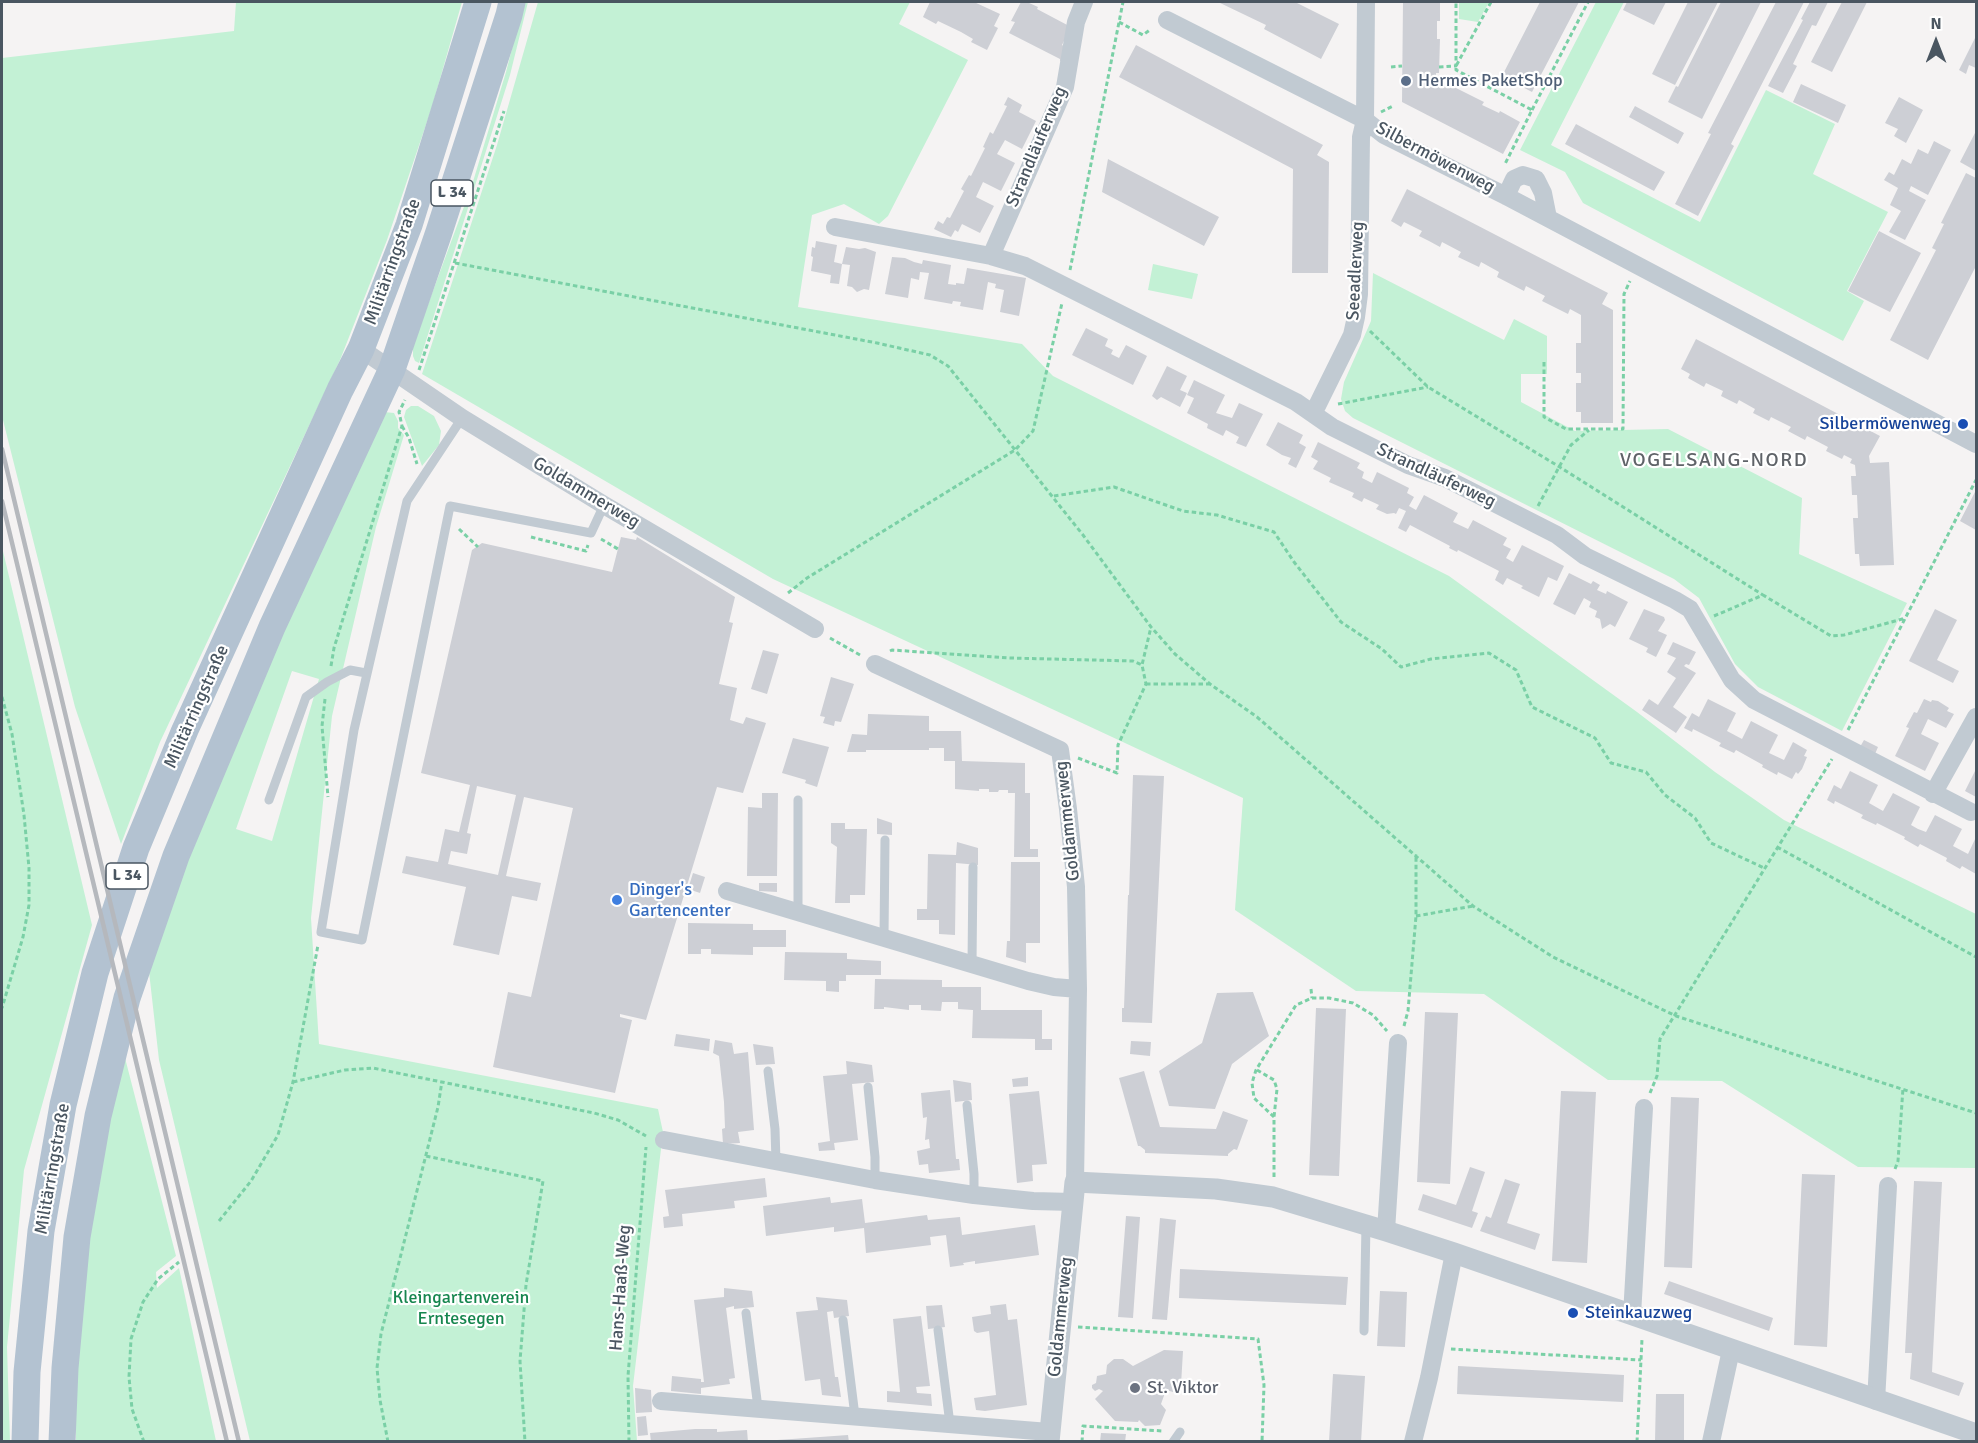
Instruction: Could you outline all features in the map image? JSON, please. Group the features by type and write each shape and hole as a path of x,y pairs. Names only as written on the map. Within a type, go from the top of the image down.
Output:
{"main road":[{"name":"Militärringstraße","path":"25,1442 27,1372 41,1231 63,1105 95,973 136,848 185,730 361,349 409,225 478,2"},
{"name":"Militärringstraße","path":"62,1442 65,1368 77,1237 98,1116 127,998 176,856 267,638 392,369 440,232 512,2"}],"street":[{"name":"Strandläuferweg","path":"991,256 1065,87 1076,22 1084,2"},
{"name":"Seeadlerweg","path":"1314,411 1352,335 1359,294 1360,137 1365,120 1366,2"},
{"path":"1167,20 1365,120"},
{"name":"Silbermöwenweg","path":"1365,120 1384,135 1506,196 1977,444"},
{"name":"Silbermöwenweg","path":"1506,196 1514,179 1523,175 1536,179 1543,193 1548,218"},
{"name":"Strandläuferweg","path":"835,227 991,256 1025,266 1314,411 1332,427 1399,460 1445,478 1530,521 1557,535 1585,556 1690,609 1732,680 1754,700 1971,812"},
{"name":"Goldammerweg","path":"361,349 462,418 604,505 815,629"},
{"name":"Goldammerweg","path":"661,1401 950,1424 1049,1437 1074,1192 1078,989 1076,887 1060,750 874,664"},
{"path":"1933,794 1977,717"},
{"path":"727,891 1028,981 1054,987 1078,989"},
{"path":"1386,1231 1398,1042"},
{"path":"1637,1317 1644,1108"},
{"path":"656,1138 875,1179 974,1195 1033,1201 1074,1192 1216,1189 1273,1197 1454,1253 1876,1401 1977,1434"},
{"path":"1876,1401 1888,1186"},
{"path":"1413,1442 1429,1378 1454,1253"},
{"path":"1711,1442 1731,1350"}],"lane":[{"path":"462,418 407,501 354,730 321,932 362,940 450,506 591,533 604,505"},
{"path":"268,800 306,697 327,682 350,670 366,673"},
{"path":"798,800 798,911"},
{"path":"884,937 885,840"},
{"path":"972,964 973,867"},
{"path":"768,1071 775,1129 776,1162"},
{"path":"868,1087 875,1179"},
{"path":"967,1105 974,1195"},
{"path":"1364,1331 1366,1224"},
{"path":"746,1313 758,1408"},
{"path":"843,1320 855,1416"},
{"path":"938,1330 950,1424"},
{"path":"1173,1442 1180,1432"}],"path":[{"path":"772,604 807,578 1015,450 1033,431 1066,288 1123,2"},
{"path":"1456,2 1456,70 1532,110"},
{"path":"1456,66 1491,2"},
{"path":"1503,168 1588,2"},
{"path":"1119,22 1143,35 1167,20"},
{"path":"1391,67 1402,66"},
{"path":"1439,67 1456,66"},
{"path":"455,263 878,343 930,355 948,366 1053,497 1151,627 1175,654 1210,684 1257,717 1473,906 1553,957 1676,1016 1977,1113"},
{"path":"1544,362 1544,417 1566,429 1623,429 1624,294 1637,266"},
{"path":"1356,317 1428,387 1831,636 1844,636 1906,618"},
{"path":"1314,411 1428,387"},
{"path":"402,426 409,438 422,479"},
{"path":"1530,521 1571,445 1591,429"},
{"path":"1644,1108 1657,1076 1660,1040 1840,745 1977,480"},
{"path":"1053,497 1114,487 1183,511 1216,515 1274,532 1294,562 1341,622 1382,649 1401,667 1431,659 1489,653 1516,670 1532,707 1595,738 1611,763 1646,772 1665,795 1695,818 1711,843 1764,868"},
{"path":"457,527 477,546"},
{"path":"529,537 586,551 591,533 618,549"},
{"path":"1699,623 1763,595"},
{"path":"1060,750 1117,773 1118,745 1146,684 1142,665 1151,627"},
{"path":"815,629 874,664 892,650 1009,658 1132,662 1142,665"},
{"path":"1146,684 1210,684"},
{"path":"2,697 12,734 29,868 29,905 2,1008"},
{"path":"1776,847 1977,957"},
{"path":"1274,1118 1254,1098 1252,1083 1256,1070 1296,1005 1312,998 1329,998 1353,1003 1373,1015 1398,1042 1408,1011 1416,916 1416,854"},
{"path":"1416,916 1473,906"},
{"path":"1311,989 1312,998"},
{"path":"219,1221 251,1181 278,1135 293,1082 345,1070 373,1068 594,1113 618,1120 656,1138"},
{"path":"1256,1070 1274,1080 1277,1089 1274,1118 1273,1197"},
{"path":"388,1442 377,1368 381,1334 426,1156 442,1081"},
{"path":"1888,1186 1898,1161 1903,1088"},
{"name":"Hans-Haaß-Weg","path":"629,1442 628,1376 656,1138"},
{"path":"426,1156 543,1181 526,1285 520,1361 525,1442"},
{"path":"144,1442 132,1409 129,1377 131,1338 148,1294 158,1279 179,1262"},
{"path":"1637,1317 1641,1360 1637,1441"},
{"path":"1059,1326 1258,1339 1264,1385 1262,1442"},
{"path":"1434,1348 1641,1360"},
{"path":"1082,1442 1083,1426 1180,1432"}],"green space":[{"path":"236,2 462,2 432,107 387,240 340,360 160,742 121,844 75,707 2,416 2,58 234,31"},
{"path":"524,2 528,2 510,75 419,363 413,356 413,345 472,185 506,72"},
{"path":"538,2 910,2 899,24 968,60 888,216 879,224 844,204 812,215 798,307 1022,344 1053,376 1449,576 1637,712 1715,772 1784,820 1976,914 1976,1168 1858,1167 1722,1081 1608,1080 1484,994 1356,991 1235,910 1243,798 773,579 422,374 497,145"},
{"path":"1459,2 1489,2 1478,22 1459,19"},
{"path":"1596,2 1624,2 1551,145 1700,222 1766,90 1835,124 1813,174 1888,212 1847,291 1864,301 1843,341 1583,203 1565,172 1520,150"},
{"path":"1153,264 1198,274 1192,299 1148,290"},
{"path":"1373,273 1504,340 1514,319 1547,336 1547,374 1521,374 1521,402 1575,431 1668,429 1802,498 1799,554 1907,603 1842,731 1758,687 1735,664 1699,598 1674,579 1353,418 1345,411 1341,399 1344,382 1371,321"},
{"path":"411,406 418,406 434,416 441,431 439,445 422,466 404,417 406,410"},
{"name":"Kleingartenverein Erntesegen","path":"384,412 394,413 398,421 398,428 404,435 376,527 332,716 311,918 319,1044 658,1109 663,1132 633,1386 637,1441 250,1441 159,1060 147,954 279,641","holes":["292,671 319,679 272,841 236,829"]},
{"path":"2,547 92,925 24,1170 7,1347 10,1442 2,1441"},
{"path":"124,1054 176,1256 156,1272 157,1288 179,1268 216,1441 76,1442 76,1376 85,1260 102,1152"}],"building":[{"path":"930,2 974,2 1000,14 994,26 998,28 987,50 971,42 973,39 961,32 923,17"},
{"path":"1021,2 1038,7 1037,9 1071,27 1062,45 1067,48 1064,63 1009,33 1015,22 1011,21"},
{"path":"1218,2 1295,2 1339,24 1321,59 1264,29 1266,25"},
{"path":"1403,2 1440,2 1440,21 1437,21 1437,39 1440,39 1439,73 1436,73 1436,81 1443,84 1444,82 1484,102 1482,105 1499,113 1500,111 1520,122 1503,154 1402,102"},
{"path":"1540,2 1579,2 1532,92 1502,76"},
{"path":"1627,2 1666,2 1654,25 1623,10"},
{"path":"1688,2 1718,2 1675,85 1652,74"},
{"path":"1721,2 1761,2 1702,119 1668,102 1676,86 1678,87"},
{"path":"1776,2 1804,2 1731,144 1734,146 1698,216 1675,204 1711,134 1708,133"},
{"path":"1810,2 1828,2 1816,26 1812,25 1793,64 1797,66 1783,93 1768,86"},
{"path":"1842,2 1867,2 1832,72 1811,62"},
{"path":"1976,36 1976,68 1969,65 1966,74 1959,70"},
{"path":"1136,45 1323,145 1317,155 1329,162 1328,273 1292,273 1293,169 1119,77"},
{"path":"1801,84 1846,105 1838,123 1793,102"},
{"path":"1008,97 1022,105 1019,112 1036,121 1022,149 1005,140 997,154 1015,163 1001,191 983,182 976,197 994,206 980,233 962,224 958,232 955,230 951,237 934,229 938,221 943,224 947,217 950,218 964,191 961,189 969,175 971,176 990,132 993,134 1007,106 1004,105"},
{"path":"1899,97 1923,110 1906,143 1894,136 1898,129 1885,123"},
{"path":"1635,106 1684,133 1678,144 1629,117"},
{"path":"1576,124 1665,172 1654,191 1565,144"},
{"path":"1976,131 1976,171 1960,162"},
{"path":"1934,141 1951,150 1928,195 1911,186 1909,191 1926,200 1905,240 1889,232 1901,211 1890,205 1898,188 1884,180 1889,172 1894,175 1902,159 1911,164 1918,149 1928,154"},
{"path":"1108,159 1219,217 1204,246 1102,192"},
{"path":"1966,173 1976,178 1976,266 1928,360 1890,340 1936,250 1932,248 1944,224 1941,223"},
{"path":"1407,189 1608,293 1602,304 1613,310 1613,423 1581,423 1581,412 1576,412 1576,383 1581,383 1581,373 1576,373 1576,343 1581,343 1581,315 1570,309 1568,314 1542,301 1545,296 1526,286 1524,291 1497,277 1499,272 1481,262 1479,267 1458,257 1461,252 1442,242 1440,247 1419,236 1422,231 1404,222 1401,227 1391,221"},
{"path":"1879,231 1921,253 1890,312 1848,291"},
{"path":"816,241 837,245 834,262 842,264 839,284 830,283 831,275 811,271 812,247 815,248"},
{"path":"846,247 865,248 876,252 869,290 864,289 857,292 847,286 850,265 842,264"},
{"path":"892,257 905,258 922,264 923,260 951,265 948,284 964,284 967,268 1026,278 1019,316 1000,312 1004,290 995,288 996,284 988,282 983,310 960,306 961,302 953,301 952,304 924,299 929,273 920,272 919,280 911,278 908,298 885,294"},
{"path":"1086,328 1108,339 1105,346 1113,350 1111,354 1119,358 1126,345 1147,356 1133,385 1072,355"},
{"path":"1696,339 1880,436 1869,456 1870,463 1889,462 1894,565 1860,566 1859,554 1855,554 1853,518 1858,518 1857,495 1852,495 1851,476 1856,476 1855,465 1850,463 1852,459 1844,455 1842,459 1826,451 1828,447 1807,436 1805,440 1788,431 1791,427 1771,417 1769,421 1753,413 1755,409 1739,400 1737,404 1721,396 1723,391 1706,383 1704,387 1688,378 1690,374 1681,369"},
{"path":"1167,366 1187,376 1180,390 1187,393 1180,407 1161,397 1157,400 1152,396"},
{"path":"1194,380 1225,395 1216,413 1232,418 1239,403 1263,414 1246,447 1236,443 1239,437 1226,430 1223,436 1207,428 1208,424 1187,413 1194,398 1187,395"},
{"path":"1278,422 1303,435 1299,443 1306,447 1296,468 1288,464 1291,458 1266,445"},
{"path":"1318,442 1360,463 1357,468 1364,472 1362,478 1372,483 1377,472 1409,488 1407,493 1414,497 1409,506 1416,510 1424,495 1458,513 1453,522 1468,529 1473,520 1507,538 1503,545 1511,549 1506,558 1513,562 1522,545 1564,566 1557,581 1548,577 1539,597 1507,578 1503,585 1495,580 1499,571 1458,550 1457,552 1449,548 1450,546 1410,525 1406,532 1398,528 1406,511 1399,508 1396,514 1387,514 1376,509 1379,505 1364,498 1362,502 1352,497 1354,493 1329,482 1331,478 1313,469 1318,461 1311,457"},
{"path":"1976,490 1976,530 1960,521"},
{"name":"Dinger's Gartencenter","path":"621,537 636,540 637,537 735,597 729,622 733,623 719,684 737,688 730,720 743,724 746,717 766,723 743,793 717,787 646,1020 620,1014 620,1017 632,1020 615,1093 493,1067 508,992 531,997 573,808 524,797 506,876 541,883 537,901 512,896 499,955 453,945 466,887 402,873 406,856 438,862 445,829 459,832 470,785 421,773 472,550 482,543 612,572","holes":["477,786 516,795 498,875 448,864 451,851 467,854 471,834 467,833"]},
{"path":"1569,573 1591,584 1593,581 1600,585 1597,590 1606,594 1607,591 1628,602 1615,627 1610,624 1602,629 1600,619 1595,617 1597,611 1589,607 1591,602 1584,598 1575,615 1553,604"},
{"path":"1644,609 1664,617 1665,620 1658,631 1667,635 1656,657 1646,652 1648,648 1629,639"},
{"path":"1935,609 1957,620 1937,660 1959,671 1953,683 1909,661"},
{"path":"1673,642 1696,652 1689,665 1684,666 1696,673 1673,707 1687,717 1676,733 1642,710 1649,699 1658,705 1676,678 1667,672 1676,658 1667,654"},
{"path":"763,650 779,654 767,694 751,689"},
{"path":"831,677 854,684 841,722 835,721 834,726 823,723 825,717 820,716"},
{"path":"1708,699 1736,713 1727,731 1742,739 1751,721 1778,735 1769,753 1784,760 1793,742 1807,750 1802,769 1798,774 1796,772 1792,779 1778,772 1777,775 1736,750 1734,753 1719,746 1721,743 1693,729 1692,732 1684,728 1692,713 1699,717"},
{"path":"1924,699 1931,702 1932,700 1938,701 1949,708 1947,711 1954,714 1946,728 1928,719 1921,734 1939,743 1925,771 1895,756 1909,728 1906,727"},
{"path":"868,714 929,716 929,731 961,731 962,761 1025,763 1025,793 1030,793 1030,849 1038,849 1038,857 1014,857 1015,793 1008,793 1008,790 989,792 989,789 979,789 979,791 955,789 955,761 944,761 944,748 847,752 852,734 867,735"},
{"path":"793,738 829,747 817,787 805,783 806,780 782,773"},
{"path":"1864,740 1878,747 1875,754 1860,747"},
{"path":"1976,769 1976,797 1965,791"},
{"path":"1850,771 1878,785 1869,803 1883,811 1893,793 1920,807 1911,825 1918,829 1926,832 1935,815 1962,829 1953,846 1968,854 1976,837 1976,874 1962,866 1960,869 1946,861 1947,858 1920,844 1918,847 1904,839 1905,837 1877,823 1876,825 1861,818 1863,815 1835,801 1834,804 1827,800 1834,785 1841,789"},
{"path":"1133,775 1164,776 1152,1023 1122,1022"},
{"path":"762,793 778,793 777,876 747,876 748,807 762,808"},
{"path":"877,818 892,823 892,835 877,834"},
{"path":"831,823 845,823 845,829 867,829 865,895 850,895 850,903 835,903 837,847 831,843"},
{"path":"957,842 978,848 978,865 956,863 955,935 939,934 939,920 917,920 917,909 927,909 928,854 956,855"},
{"path":"1011,862 1040,862 1040,943 1026,943 1026,963 1006,957 1007,941 1010,941"},
{"path":"693,873 705,877 700,893 688,889"},
{"path":"759,883 777,883 777,892 759,891"},
{"path":"688,923 753,924 753,930 786,930 786,947 753,947 753,955 711,954 711,949 701,949 701,954 688,954"},
{"path":"785,952 847,953 847,959 881,961 881,975 846,975 846,981 839,981 839,992 826,991 826,981 784,980"},
{"path":"875,979 942,980 942,987 981,987 981,1010 1042,1010 1042,1039 1052,1039 1052,1050 1035,1050 1035,1039 972,1038 973,1010 958,1009 958,1002 942,1002 941,1011 921,1010 921,1005 909,1005 909,1010 884,1007 884,1009 874,1009"},
{"path":"1253,992 1269,1036 1232,1064 1215,1109 1169,1106 1159,1071 1202,1043 1217,993"},
{"path":"1316,1008 1346,1009 1339,1176 1309,1175"},
{"path":"1425,1012 1458,1013 1450,1184 1417,1182"},
{"path":"676,1034 710,1039 709,1051 674,1046"},
{"path":"715,1040 732,1043 734,1054 748,1052 754,1130 738,1132 740,1143 723,1144 724,1102 719,1056 713,1053"},
{"path":"1131,1041 1151,1042 1150,1056 1130,1054"},
{"path":"753,1044 773,1047 775,1064 756,1065"},
{"path":"846,1061 872,1065 874,1082 852,1084 858,1140 834,1143 835,1150 819,1151 818,1143 830,1141 823,1076 847,1074"},
{"path":"1144,1071 1160,1127 1216,1129 1223,1111 1248,1120 1237,1150 1234,1149 1228,1156 1145,1153 1145,1150 1138,1146 1119,1078"},
{"path":"1028,1077 1028,1086 1013,1087 1012,1079"},
{"path":"953,1080 971,1083 972,1100 955,1102"},
{"path":"950,1090 956,1159 959,1159 960,1170 929,1173 928,1164 919,1165 917,1151 930,1148 929,1139 925,1140 927,1117 923,1118 921,1093"},
{"path":"1039,1091 1047,1164 1032,1165 1033,1181 1017,1183 1009,1094"},
{"path":"1561,1091 1596,1092 1587,1263 1552,1261"},
{"path":"1671,1097 1699,1098 1692,1268 1664,1267"},
{"path":"1470,1167 1485,1172 1472,1211 1478,1213 1472,1228 1418,1210 1423,1194 1456,1205"},
{"path":"1802,1174 1835,1175 1827,1347 1794,1345"},
{"path":"765,1178 767,1197 734,1201 735,1208 682,1214 683,1226 664,1228 663,1217 669,1216 665,1190"},
{"path":"1505,1179 1520,1184 1507,1223 1540,1234 1535,1250 1480,1231 1486,1216 1491,1218"},
{"path":"1914,1181 1942,1182 1932,1372 1964,1383 1959,1396 1910,1379 1912,1353 1905,1353"},
{"path":"830,1197 831,1203 862,1199 865,1223 927,1215 928,1220 960,1217 962,1235 1035,1225 1039,1255 975,1264 975,1261 950,1267 946,1235 930,1237 931,1245 866,1253 864,1228 834,1232 834,1227 766,1236 763,1206"},
{"path":"1126,1216 1140,1217 1133,1318 1118,1317"},
{"path":"1160,1218 1176,1220 1167,1320 1152,1319"},
{"path":"1180,1269 1348,1277 1346,1305 1179,1298"},
{"path":"1669,1281 1773,1318 1769,1331 1664,1294"},
{"path":"724,1288 752,1291 754,1307 726,1308 735,1378 729,1379 730,1384 701,1388 701,1394 671,1391 672,1376 701,1379 701,1382 704,1382 694,1300 724,1297"},
{"path":"1380,1291 1407,1292 1405,1347 1377,1346"},
{"path":"816,1297 847,1300 849,1316 834,1318 833,1311 827,1312 835,1377 838,1377 841,1397 822,1395 820,1379 805,1381 796,1312 818,1310"},
{"path":"1006,1304 1008,1320 1017,1319 1027,1405 985,1411 976,1410 974,1398 996,1395 989,1331 977,1333 974,1331 972,1317 991,1314 990,1306"},
{"path":"942,1305 945,1327 928,1329 926,1306"},
{"path":"921,1316 930,1386 916,1387 917,1393 931,1394 932,1406 887,1402 887,1391 900,1392 893,1319"},
{"name":"St. Viktor","path":"1164,1350 1183,1351 1181,1385 1173,1392 1166,1390 1161,1404 1166,1410 1160,1425 1145,1426 1139,1420 1138,1422 1115,1421 1095,1399 1103,1391 1099,1389 1095,1391 1092,1388 1097,1376 1106,1374 1107,1365 1114,1359 1123,1359 1133,1366"},
{"path":"1458,1366 1624,1375 1623,1402 1457,1394"},
{"path":"1333,1374 1365,1376 1361,1442 1329,1442"},
{"path":"635,1388 651,1390 652,1412 636,1413"},
{"path":"1656,1394 1684,1394 1684,1442 1655,1442"},
{"path":"646,1416 648,1435 638,1436 637,1417"},
{"path":"717,1429 717,1432 747,1430 748,1442 651,1442 650,1433"},
{"path":"1101,1433 1126,1434 1125,1442 1100,1442"},
{"path":"848,1435 849,1442 777,1442 777,1440"}],"railway":[{"path":"2,449 239,1442"},
{"path":"2,501 227,1442"}],"place":[{"name":"Hermes PaketShop","path":"1406,81"},
{"name":"Silbermöwenweg","path":"1963,424"},
{"name":"Dinger's Gartencenter","path":"617,900"},
{"name":"Steinkauzweg","path":"1573,1313"},
{"name":"St. Viktor","path":"1135,1388"}],"district":[{"name":"VOGELSANG-NORD","path":"1714,461"}]}
